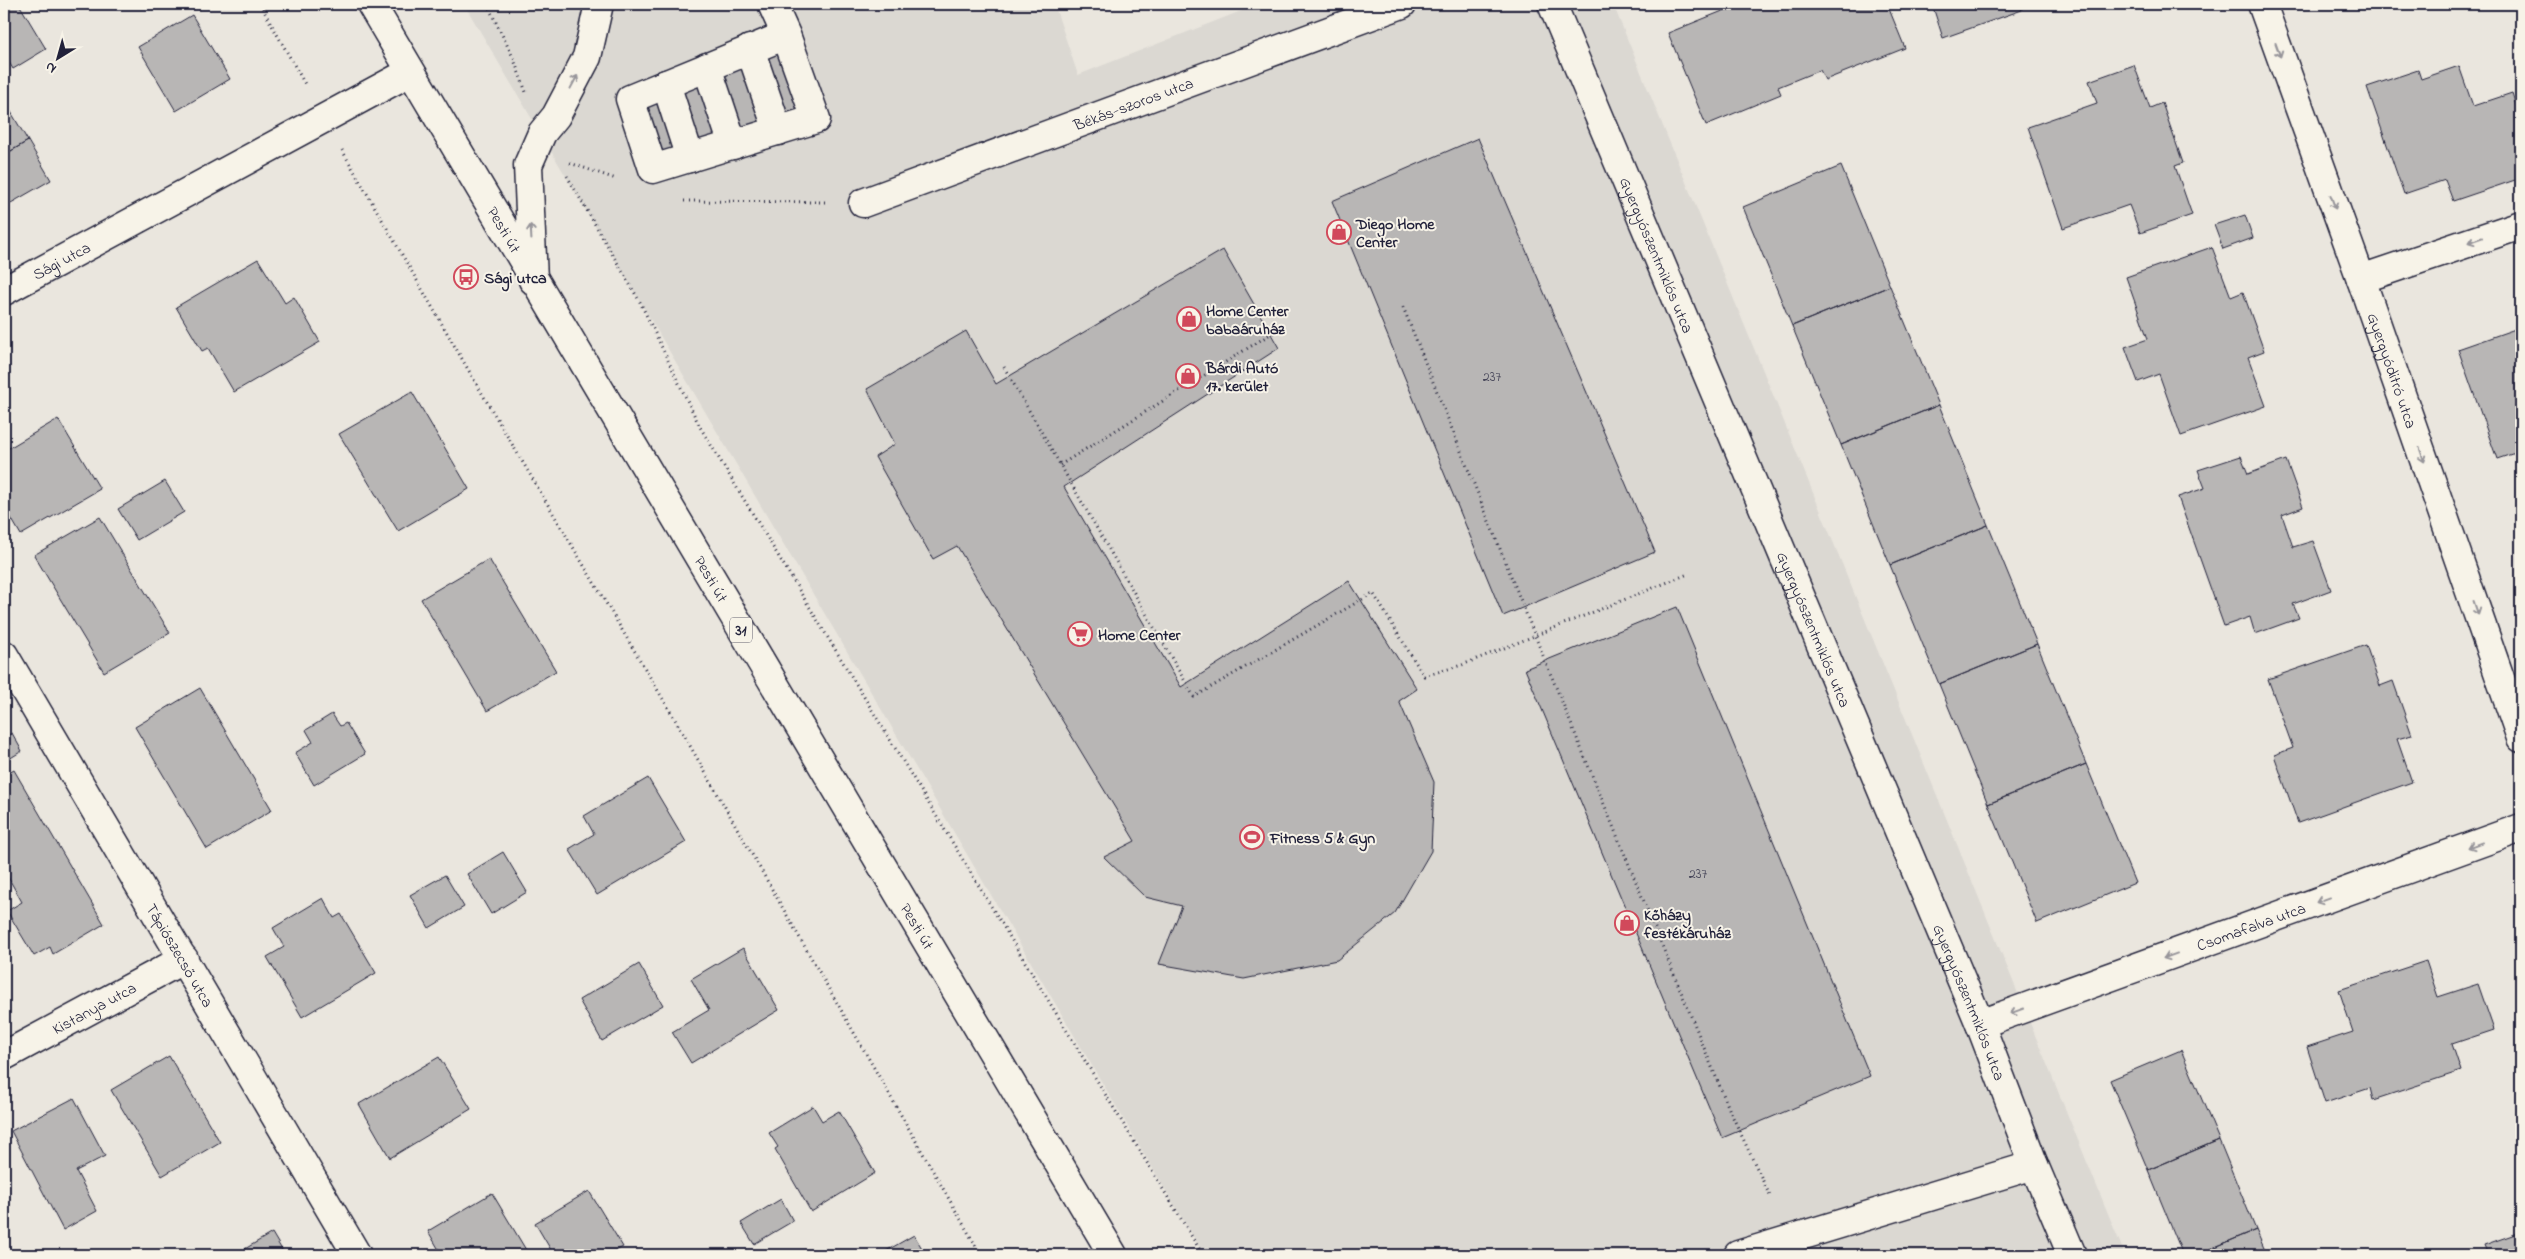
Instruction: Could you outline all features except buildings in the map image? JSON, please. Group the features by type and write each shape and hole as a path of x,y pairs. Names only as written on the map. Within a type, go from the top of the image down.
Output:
{"street":[{"name":"Pesti út","path":"371,4 1113,1255"},
{"path":"533,280 528,165 542,132 556,116 587,58 599,4"},
{"path":"772,4 786,34 816,119 653,169 630,99 786,34"},
{"name":"Békás-szoros utca","path":"863,203 1402,4"},
{"name":"Gyergyószentmiklós utca","path":"1552,4 1980,1024 2034,1165 2072,1255"},
{"name":"Gyergyóditró utca","path":"2262,4 2361,279 2521,738"},
{"path":"750,49 778,131"},
{"path":"707,67 733,145"},
{"name":"Sági utca","path":"4,291 410,72"},
{"path":"666,84 690,158"},
{"path":"2361,279 2521,225"},
{"name":"Tápiószecső utca","path":"4,655 357,1255"},
{"name":"Csomafalva utca","path":"1980,1024 2521,828"},
{"name":"Kistanya utca","path":"4,1056 184,959"},
{"path":"1738,1255 2034,1165"}],"path":[{"path":"260,4 477,385 678,724 981,1255"},
{"path":"487,4 513,57 542,132 640,302 700,427 1203,1255"},
{"path":"1403,307 1535,636 1730,1110 1770,1196"},
{"path":"1060,465 1285,325"},
{"path":"1004,367 1194,697 1372,593 1424,676 1462,665 1688,574"}],"shaded area":[{"path":"464,4 1054,4 1078,75 1259,4 1613,4 2125,1255 1204,1255"}],"place":[{"name":"Diego Home Center","path":"1339,232"},
{"name":"Sági utca","path":"466,277"},
{"name":"Home Center babaáruház","path":"1189,319"},
{"name":"Bárdi Autó 17. kerület","path":"1188,376"},
{"name":"Home Center","path":"1080,634"},
{"name":"Fitness 5 & Gyn","path":"1252,837"},
{"name":"Kőházy festékáruház","path":"1627,923"}]}
